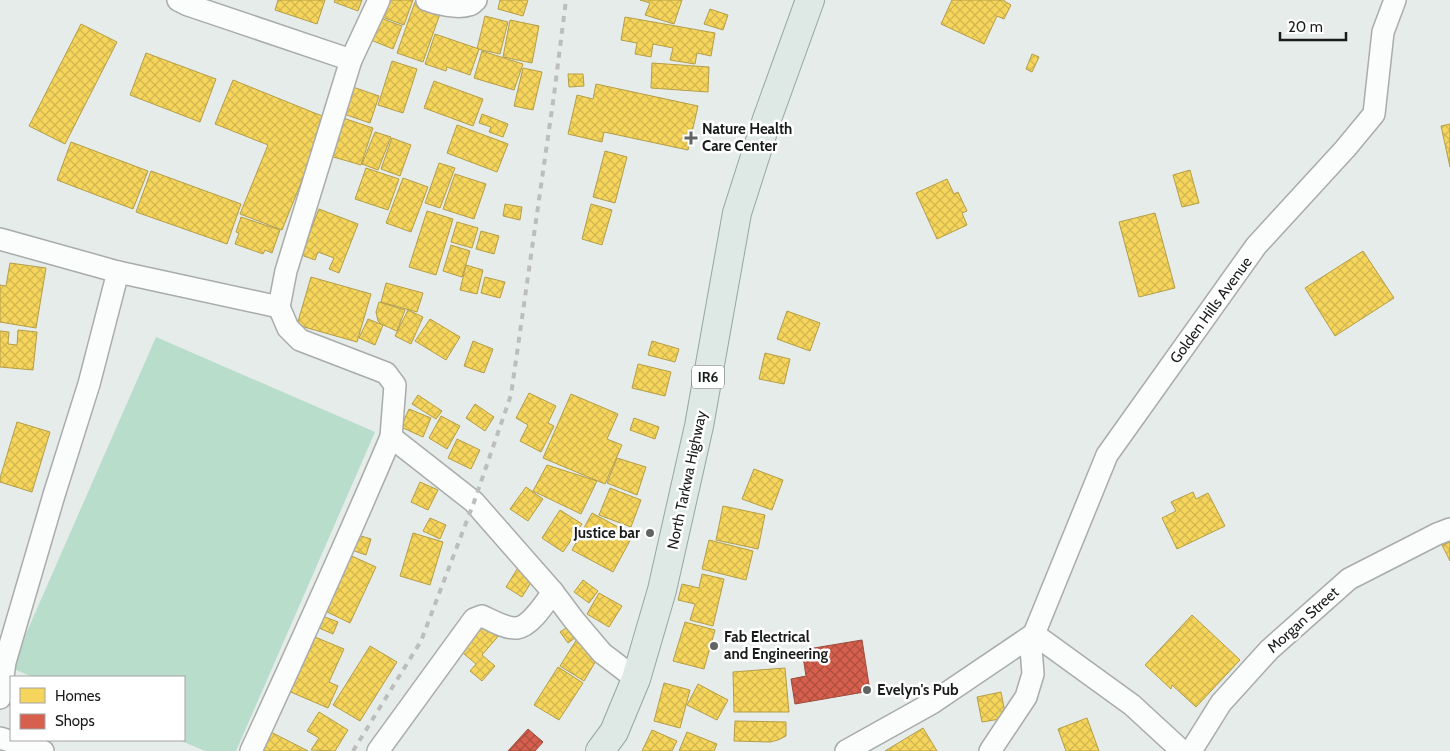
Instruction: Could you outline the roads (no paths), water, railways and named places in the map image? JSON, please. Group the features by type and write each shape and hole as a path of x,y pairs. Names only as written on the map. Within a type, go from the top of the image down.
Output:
{"main road":[{"name":"North Tarkwa Highway","path":"600,751 614,732 636,679 662,590 699,426 737,212 767,119 810,0"}],"street":[{"path":"178,0 351,60"},
{"path":"251,751 361,508 390,437 394,385 386,373 300,340 288,328 278,307 286,270 351,60 378,0"},
{"path":"427,0 443,5 460,6 470,5 476,0"},
{"name":"Golden Hills Avenue","path":"990,751 1026,696 1033,674 1031,648 1034,634 1107,455 1256,246 1374,114 1383,32 1395,0"},
{"path":"0,239 118,272 278,307"},
{"path":"0,698 5,662 89,384 118,272"},
{"path":"390,437 474,502 553,592 602,653 636,679"},
{"name":"Morgan Street","path":"1191,751 1221,703 1269,650 1349,578 1450,529"},
{"path":"378,751 474,619 482,616 500,624 517,628 531,621 553,592"},
{"path":"846,751 932,703 1034,634 1132,705 1182,751"},
{"path":"0,738 43,751"}],"railway":[{"path":"353,751 421,641 474,502 511,395 566,0"}],"place":[{"name":"Nature Health Care Center","path":"691,138"},
{"name":"Justice bar","path":"650,533"},
{"name":"Fab Electrical and Engineering","path":"714,646"},
{"name":"Evelyn's Pub","path":"867,690"}]}
